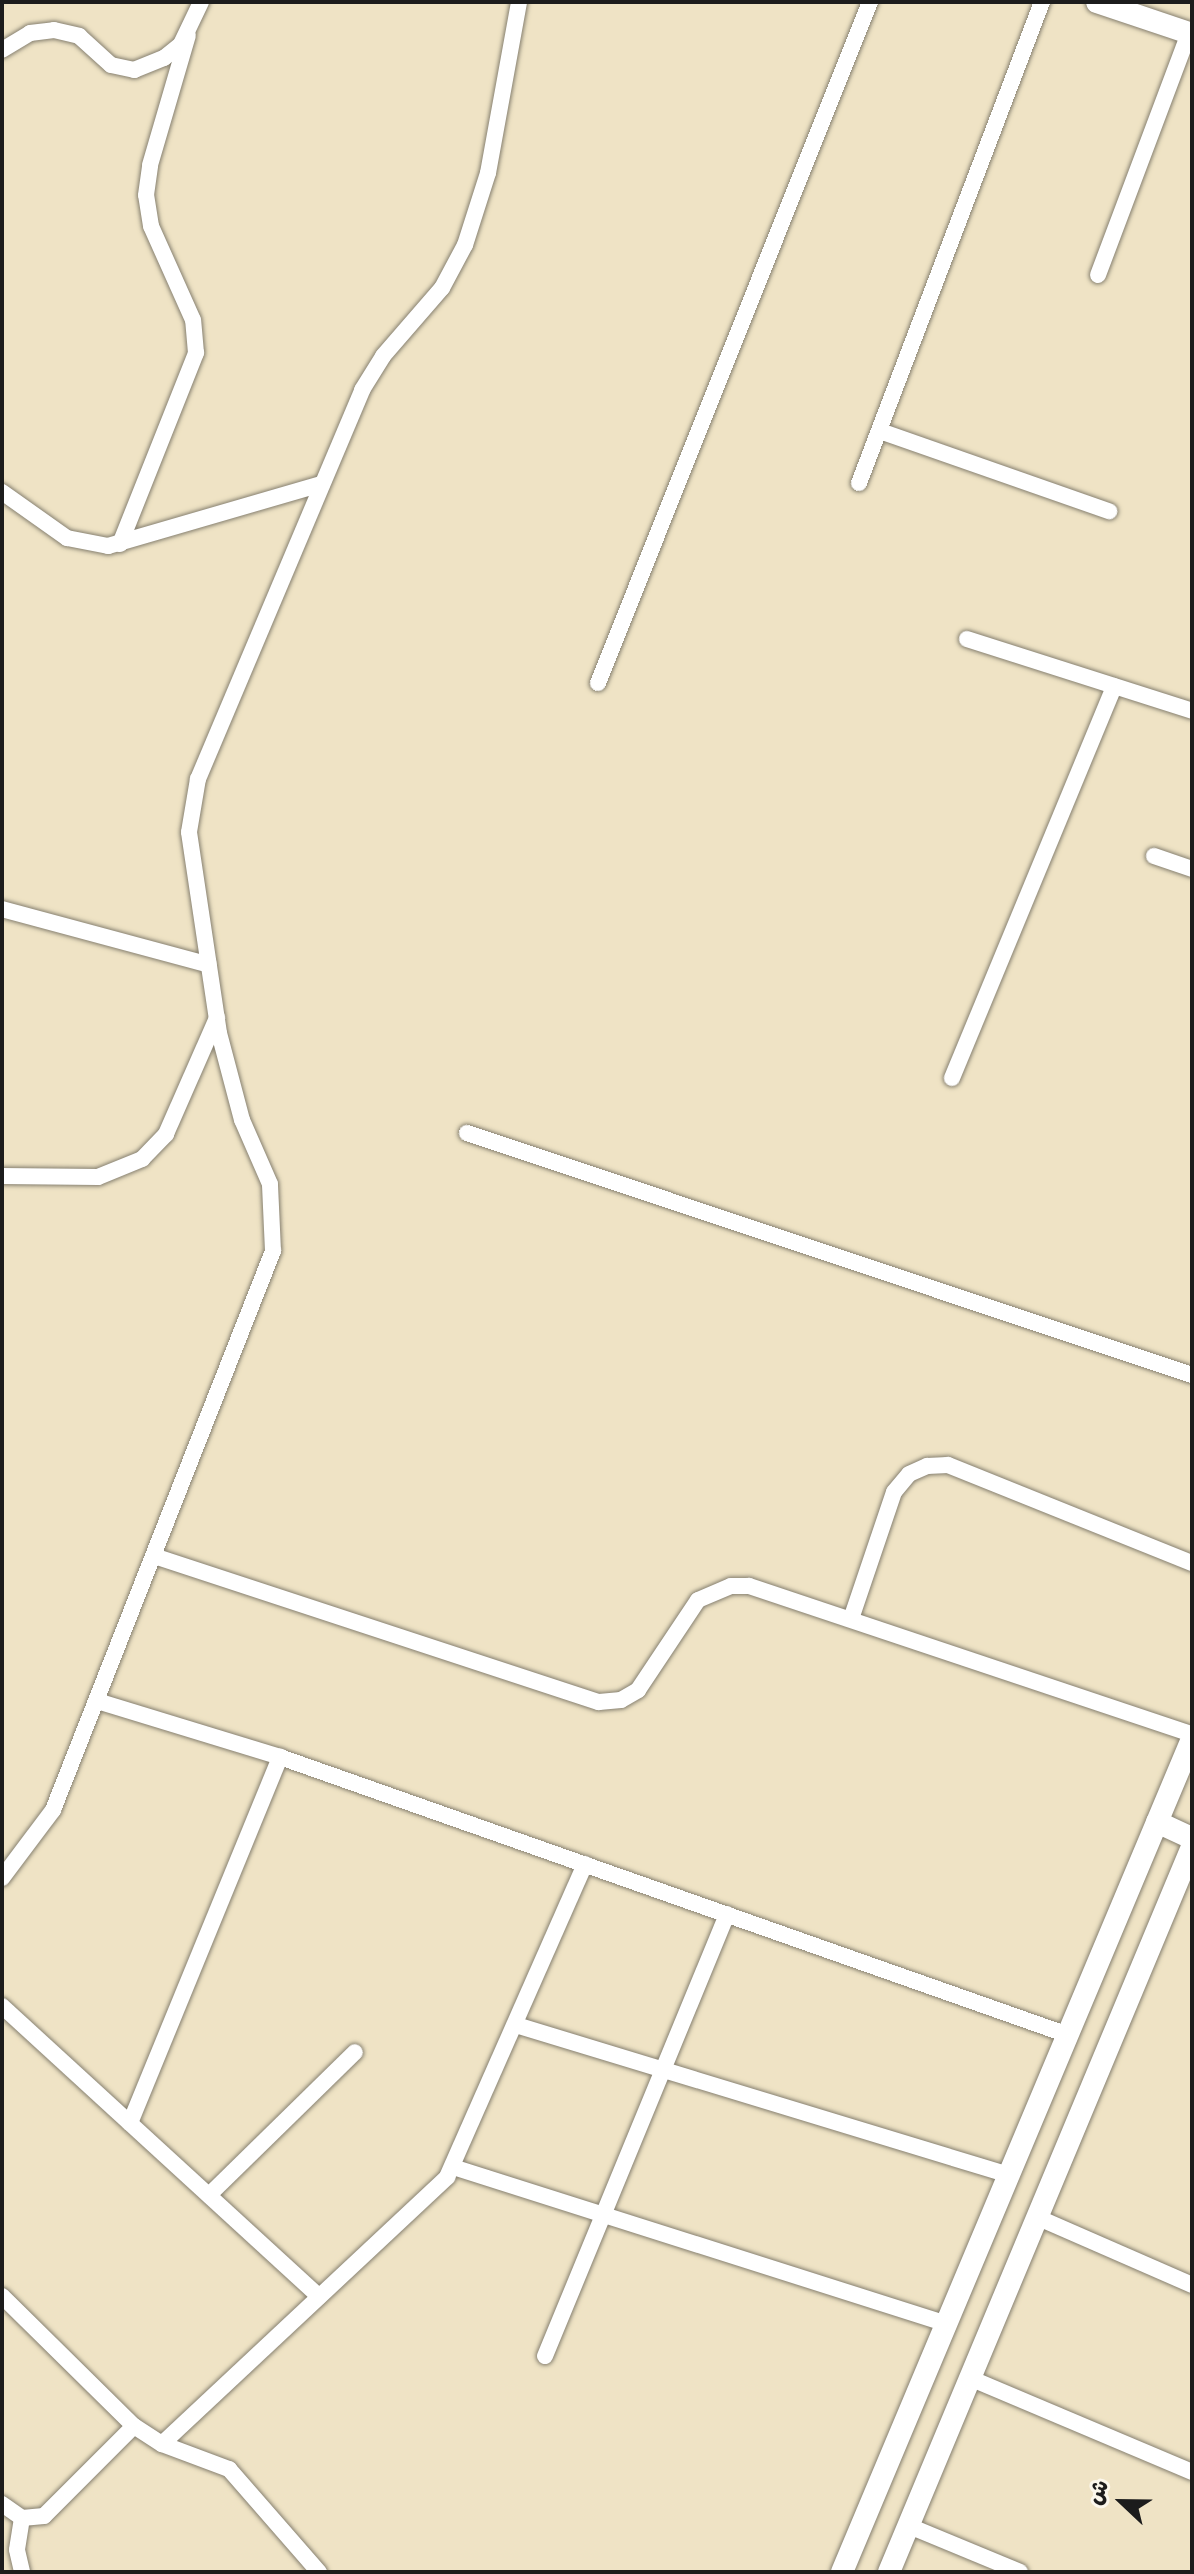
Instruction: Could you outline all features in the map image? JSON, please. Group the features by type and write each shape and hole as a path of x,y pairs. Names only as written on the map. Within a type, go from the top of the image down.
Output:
{"street":[{"path":"120,544 196,353 193,320 151,226 146,195 150,165 188,35 201,2"},
{"path":"2,1878 53,1810 273,1251 270,1184 242,1120 217,1018 189,832 193,797 371,372 428,307 465,245 488,173 519,2"},
{"path":"598,683 870,2"},
{"path":"859,483 1042,2"},
{"path":"1097,2 1191,34 1098,275"},
{"path":"2,50 30,33 54,30 79,36 111,65 134,70 164,58 188,35"},
{"path":"880,431 1109,511"},
{"path":"2,492 67,538 95,545 120,544 322,484"},
{"path":"967,639 1192,711"},
{"path":"952,1078 1114,686"},
{"path":"1154,856 1192,869"},
{"path":"2,909 209,965"},
{"path":"2,1176 98,1177 142,1159 166,1134 217,1018"},
{"path":"467,1133 1192,1375"},
{"path":"851,1619 894,1492 909,1474 927,1466 948,1465 1192,1563"},
{"path":"154,1556 599,1702 621,1700 638,1690 686,1613 714,1591 749,1586 1192,1737 842,2572"},
{"path":"97,1701 280,1757 1068,2035"},
{"path":"130,2123 280,1757"},
{"path":"1157,1822 1192,1838"},
{"path":"889,2572 1192,1847"},
{"path":"162,2444 428,2198 453,2167 585,1864"},
{"path":"545,2356 727,1914"},
{"path":"2,2006 319,2296"},
{"path":"516,2025 1009,2175"},
{"path":"209,2195 355,2052"},
{"path":"453,2167 947,2324"},
{"path":"1039,2218 1192,2285"},
{"path":"2,2296 134,2426 162,2444 229,2469 319,2572"},
{"path":"972,2379 1192,2472"},
{"path":"2,2504 22,2518 44,2516 134,2426"},
{"path":"22,2518 17,2550 22,2572"},
{"path":"909,2526 1020,2572"}]}
